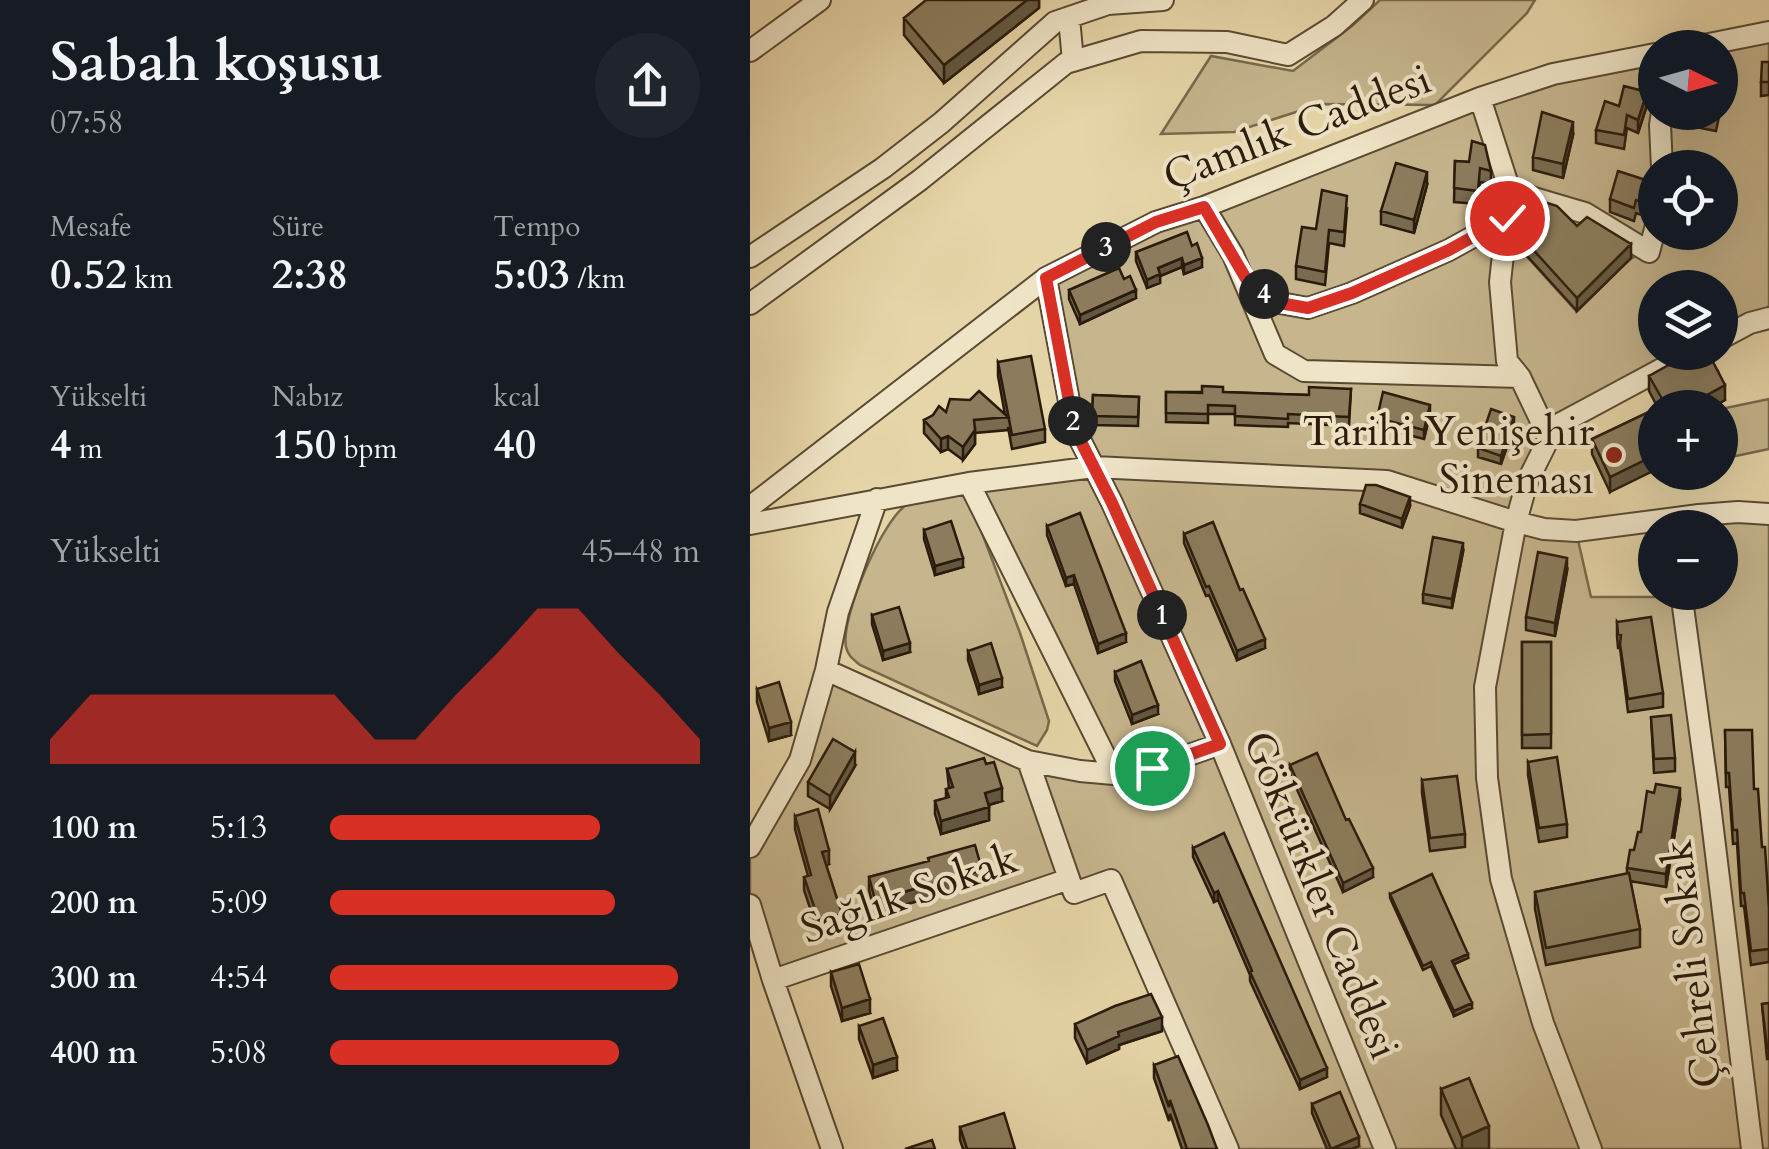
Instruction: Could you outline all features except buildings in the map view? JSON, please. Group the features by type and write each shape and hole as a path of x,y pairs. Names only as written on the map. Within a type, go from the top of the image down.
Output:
{"street":[{"path":"750,50 820,0"},
{"path":"750,257 883,168 942,123 1055,22 1108,4 1163,0"},
{"path":"750,304 920,180 1066,64 1141,40 1227,42 1288,55 1334,26 1363,0"},
{"path":"1068,18 1073,62"},
{"path":"1738,38 1769,32"},
{"name":"Çamlık Caddesi","path":"750,507 1046,278 1156,222 1204,207 1480,98 1554,74 1638,57"},
{"path":"1480,98 1510,192 1500,282 1507,361 1520,376 1549,438"},
{"path":"1510,192 1585,212 1638,245"},
{"path":"1204,207 1248,282 1274,302 1308,308 1449,250 1507,218"},
{"path":"1233,255 1276,354 1304,371 1520,376"},
{"name":"Göktürkler Caddesi","path":"1046,278 1074,428 1220,744 1385,1149"},
{"path":"1759,320 1769,306"},
{"path":"1591,1149 1543,1023 1506,897 1487,778 1484,687 1516,522 1527,482 1549,438 1562,423 1660,370"},
{"path":"750,524 877,499 1094,466 1387,481 1544,528 1576,531 1638,526"},
{"path":"969,484 1114,774"},
{"path":"750,847 800,760 838,612 877,499"},
{"path":"1738,512 1769,514"},
{"name":"Çehreli Sokak","path":"1683,610 1752,1149"},
{"path":"826,670 1028,761 1080,771 1114,774 1152,768 1220,744"},
{"path":"1028,761 1074,893 1111,880 1228,1149"},
{"name":"Sağlık Sokak","path":"773,980 1069,879"},
{"path":"750,905 832,1149"}],"shaded area":[{"path":"1380,0 1535,0 1527,13 1435,105 1321,104 1234,132 1161,134 1211,56 1293,71"},
{"path":"1769,32 1769,306 1738,329 1738,270 1638,270 1638,370 1661,370 1561,423 1516,522 1576,531 1591,597 1638,597 1638,610 1738,610 1738,518 1769,514 1769,1149 1228,1149 1111,880 1074,893 1069,879 773,980 750,905 750,847 800,760 826,670 1028,761 1114,773 969,483 1093,466 1046,278 1480,98 1638,58 1638,130 1738,130 1738,42"},
{"path":"1769,399 1769,449 1738,456 1738,405"},
{"path":"966,491 1049,721 1037,746 860,665 846,647 856,593 876,548 898,513 908,504"}],"place":[{"name":"Tarihi Yenişehir Sineması","path":"1614,455"}],"route":[{"path":"1152,768 1220,744 1112,503 1074,428 1046,278 1156,222 1204,207 1248,282 1274,302 1308,308 1449,250 1507,218"}]}
